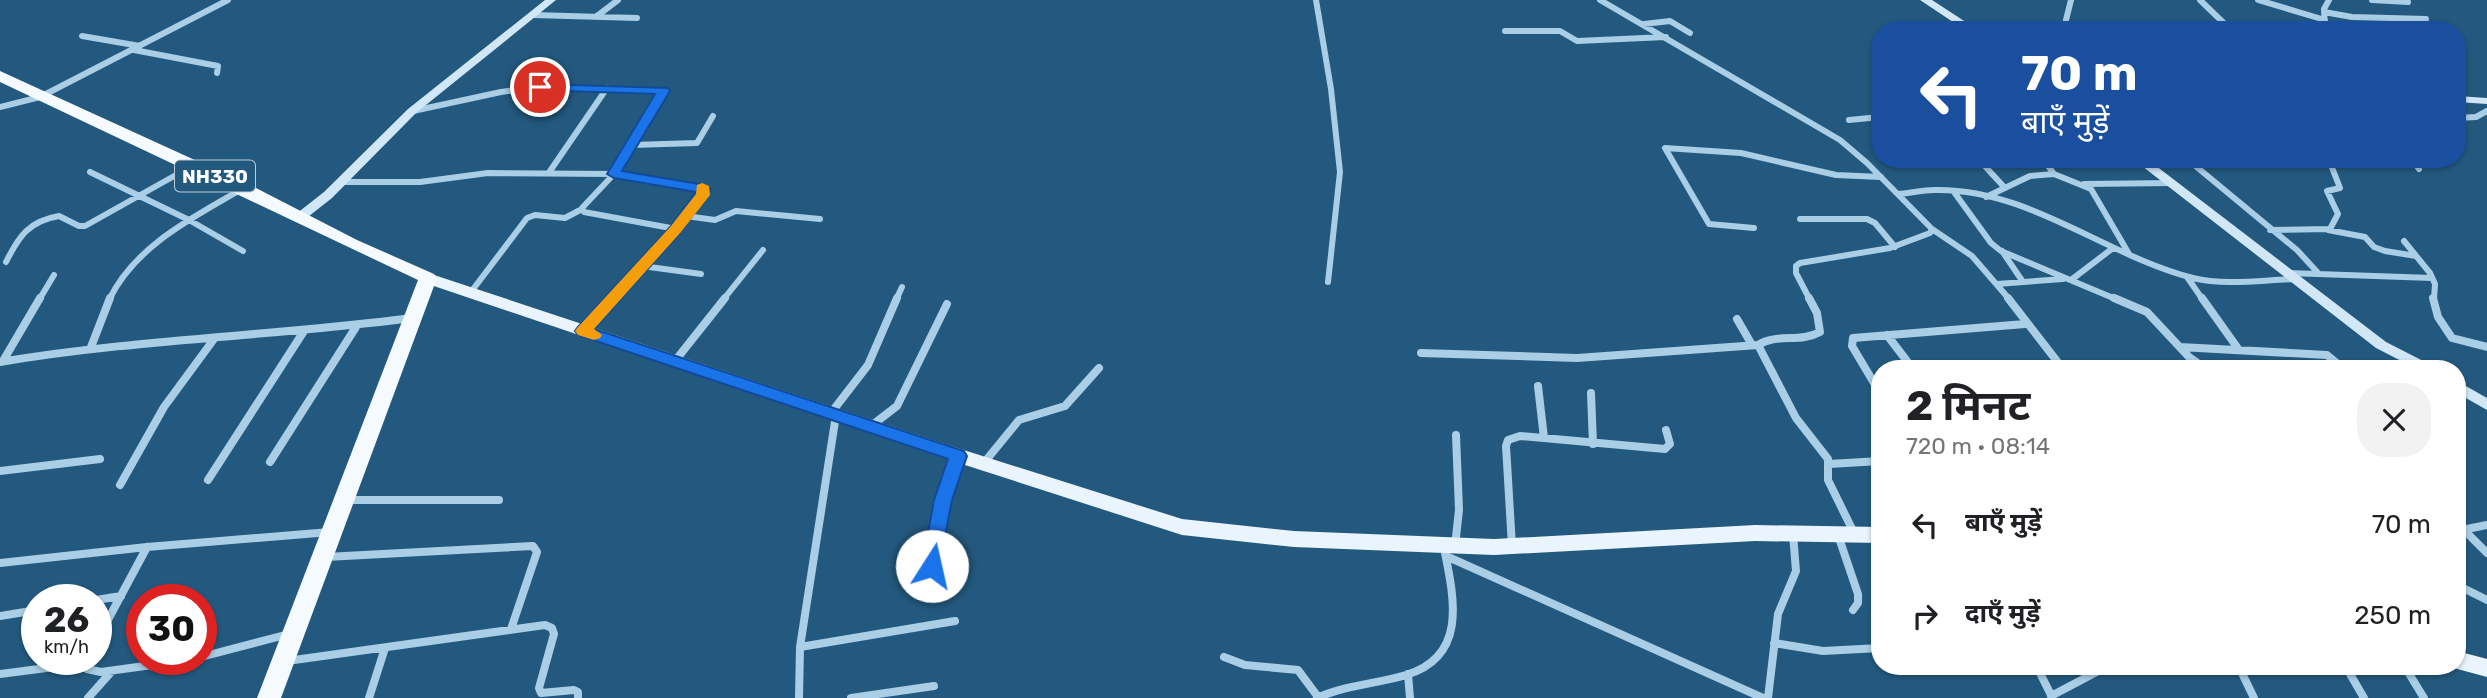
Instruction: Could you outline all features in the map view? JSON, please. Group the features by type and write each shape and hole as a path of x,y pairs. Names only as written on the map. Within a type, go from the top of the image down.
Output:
{"highway":[{"name":"NH330","path":"0,76 428,278"},
{"path":"269,698 428,278"}],"main road":[{"path":"300,217 315,207 412,111 551,0"},
{"path":"1925,0 1959,21"},
{"path":"2466,99 2487,101"},
{"path":"2151,168 2381,345 2410,360"},
{"path":"428,278 958,456 1182,527 1294,539 1448,549 1730,534 1871,535"},
{"path":"2468,392 2487,405"},
{"path":"2466,662 2487,668"}],"street":[{"path":"0,107 43,96 228,0"},
{"path":"596,17 618,0"},
{"path":"1316,0 1331,89 1340,172 1328,282"},
{"path":"1600,0 1831,135 1881,177 1932,229 1963,248 1997,284 2025,324 2055,360"},
{"path":"2066,21 2071,0"},
{"path":"2200,0 2222,21"},
{"path":"2258,0 2325,20 2324,12 2329,0"},
{"path":"2372,0 2408,2"},
{"path":"2324,12 2352,17 2426,19"},
{"path":"533,15 637,18"},
{"path":"1643,24 1670,21 1690,33"},
{"path":"1505,31 1560,31 1577,41 1666,37"},
{"path":"82,36 141,47"},
{"path":"134,50 218,66 217,74"},
{"path":"412,111 526,89 607,88 664,91 614,174 582,209 565,218 535,215 527,218 471,292"},
{"path":"550,172 607,88"},
{"path":"2466,118 2476,117 2487,111"},
{"path":"632,145 697,143 713,116"},
{"path":"1849,120 1871,118"},
{"path":"1754,228 1715,226 1706,221 1665,148 1741,153 1836,176 1881,177"},
{"path":"6,262 21,232 29,226 59,216 79,226 85,226 193,166"},
{"path":"1987,168 2005,188"},
{"path":"2050,168 2054,174"},
{"path":"2199,168 2297,250 2319,274"},
{"path":"2328,230 2338,214 2327,191 2340,188 2332,168"},
{"path":"90,172 189,220 243,251"},
{"path":"340,182 400,183 488,173 550,172 614,174 703,188 703,195 676,229 583,331"},
{"path":"1986,197 2030,176 2054,174 2084,184 2091,189 2130,255"},
{"path":"2084,184 2172,183"},
{"path":"91,347 102,309 134,261 153,244 189,220 243,189"},
{"path":"1898,194 1933,190 1986,197 2024,208 2130,255 2187,276 2208,280 2319,274 2432,278"},
{"path":"1954,192 2023,282"},
{"path":"582,209 587,213 676,229"},
{"path":"686,216 715,220 736,211 820,219"},
{"path":"1800,219 1867,219 1875,223 1895,247"},
{"path":"1421,353 1577,358 1755,345 1768,340 1810,338 1820,332 1817,313 1796,273 1800,263 1861,255 1895,247 1930,233 1932,229"},
{"path":"2270,230 2328,230 2360,236 2385,251 2417,257"},
{"path":"2404,241 2432,278 2438,317 2452,338 2487,347"},
{"path":"1997,284 2069,279 2113,248"},
{"path":"675,361 763,250"},
{"path":"2001,251 2147,312 2167,328 2190,360"},
{"path":"642,266 701,274"},
{"path":"1,361 54,275"},
{"path":"2187,276 2239,350"},
{"path":"799,698 800,647 833,414 868,365 902,287"},
{"path":"871,426 897,406 947,304"},
{"path":"1,361 91,347 356,327 413,318"},
{"path":"1737,319 1755,345 1796,418 1823,451 1829,464"},
{"path":"1871,377 1851,342 1858,337 2025,324"},
{"path":"271,462 356,327"},
{"path":"208,480 304,331"},
{"path":"1887,335 1906,360"},
{"path":"120,485 164,407 214,339"},
{"path":"2180,347 2327,355 2333,360"},
{"path":"983,464 1020,420 1065,405 1099,368"},
{"path":"1538,386 1544,438"},
{"path":"1591,393 1593,444"},
{"path":"1512,546 1506,446 1508,440 1520,436 1668,449 1670,444 1666,430"},
{"path":"1224,657 1245,666 1298,670 1317,698 1338,687 1408,674 1435,661 1445,652 1453,631 1448,549 1459,510 1455,435"},
{"path":"932,566 943,500 958,456"},
{"path":"0,471 100,458"},
{"path":"1829,464 1871,462"},
{"path":"1829,464 1826,470 1828,480 1847,534 1858,594 1858,603 1853,610"},
{"path":"342,500 499,500"},
{"path":"2466,530 2487,525"},
{"path":"0,563 330,532"},
{"path":"1768,698 1778,614 1796,571 1793,533"},
{"path":"2466,536 2487,554"},
{"path":"321,557 533,546 537,552 511,629"},
{"path":"112,613 148,547"},
{"path":"1448,549 1763,698"},
{"path":"2466,589 2487,600"},
{"path":"112,597 121,596"},
{"path":"0,616 21,613"},
{"path":"800,647 955,621"},
{"path":"282,662 538,625 552,628 554,634 539,688 541,693 574,690 579,692 578,698"},
{"path":"217,653 293,633"},
{"path":"1774,643 1823,651 1871,648"},
{"path":"369,698 385,648"},
{"path":"88,698 113,670 126,668"},
{"path":"0,674 21,671"},
{"path":"1408,674 1410,698"},
{"path":"2040,675 2052,697 2092,675"},
{"path":"2243,675 2254,698"},
{"path":"2351,675 2364,698"},
{"path":"2410,675 2424,698"},
{"path":"851,698 934,686"}],"slow traffic":[{"path":"594,335 583,331 676,229 703,195 705,189 702,188"}],"route":[{"path":"540,87 664,91 614,174 705,189 676,229 583,331 958,456 943,500 932,566"}]}
